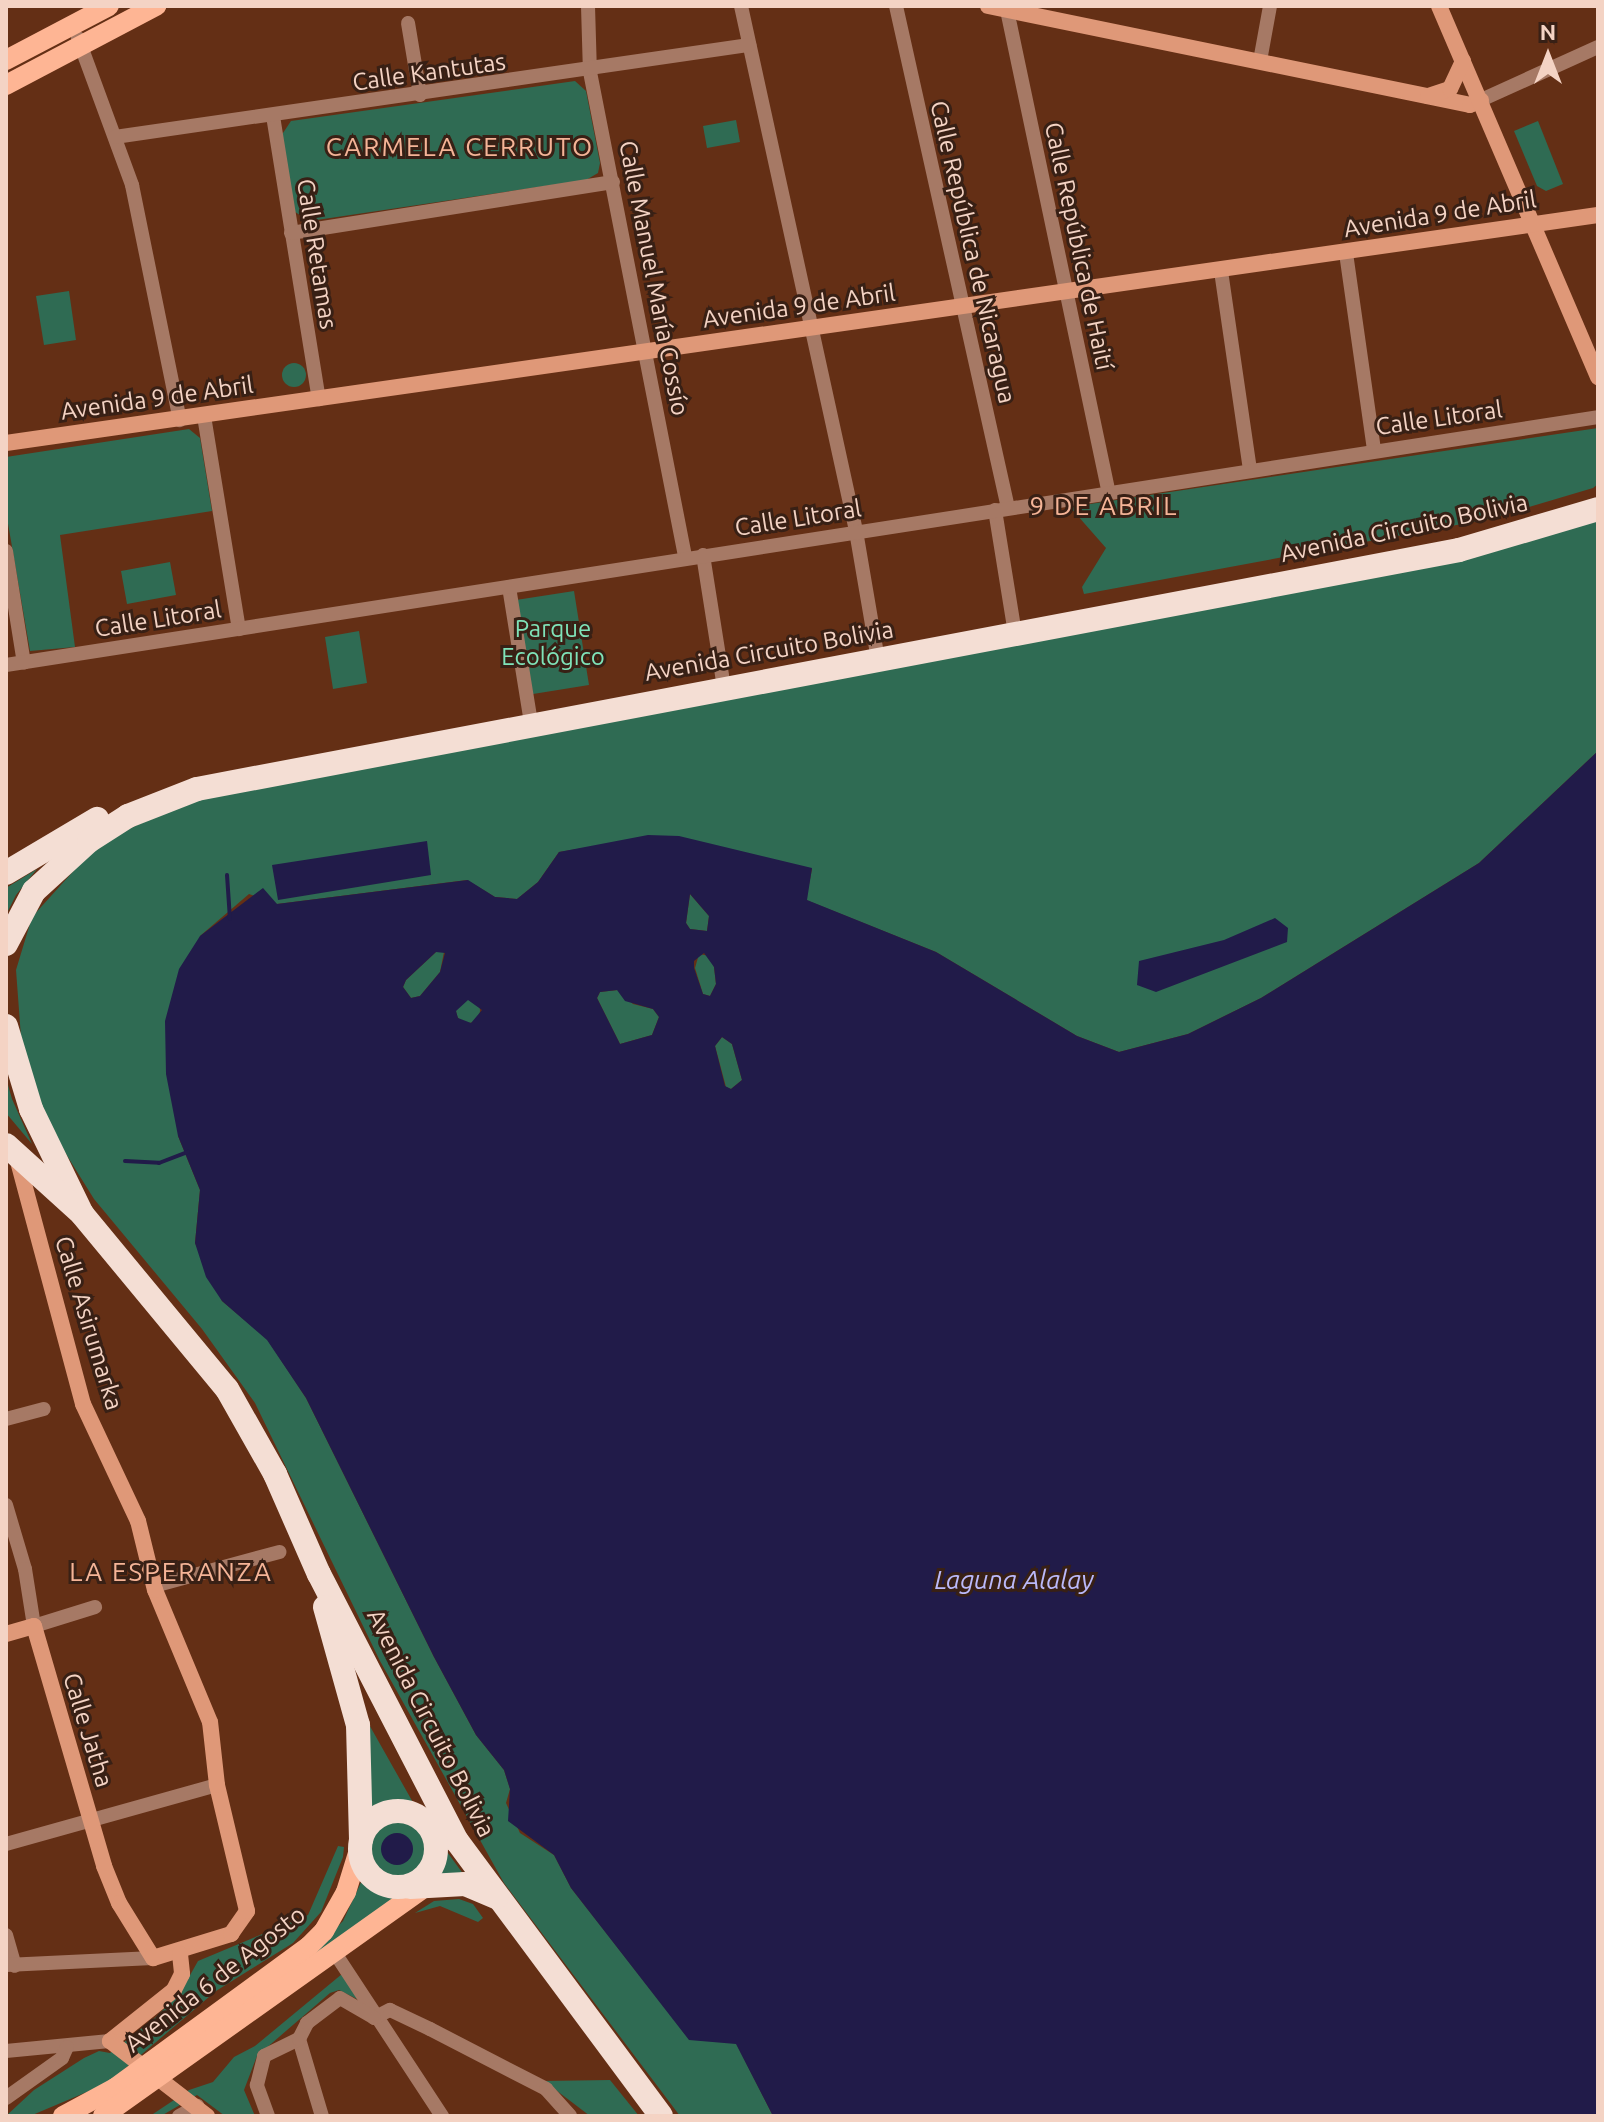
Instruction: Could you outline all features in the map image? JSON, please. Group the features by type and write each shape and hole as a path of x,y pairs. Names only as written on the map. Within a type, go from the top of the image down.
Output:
{"highway":[{"name":"Avenida Circuito Bolivia","path":"1014,627 1456,538 1598,496"},
{"name":"Avenida Circuito Bolivia","path":"6,873 125,802 169,784 876,652 1459,550 1598,509"},
{"name":"Avenida Circuito Bolivia","path":"6,944 48,875 89,841 160,801 252,776 530,717"},
{"name":"Avenida Circuito Bolivia","path":"6,1026 31,1109 82,1214"},
{"name":"Avenida Circuito Bolivia","path":"10,1150 82,1214 227,1389 275,1474 436,1826 496,1897 661,2116"},
{"name":"Avenida Circuito Bolivia","path":"319,1574 358,1725 363,1785 360,1845"},
{"path":"419,1883 436,1826 382,1815 360,1845 371,1877 388,1886 451,1883 496,1897"}],"main road":[{"path":"6,60 109,6"},
{"path":"6,85 156,6"},
{"name":"Avenida 6 de Agosto","path":"63,2116 115,2088 309,1946 346,1892 360,1845"},
{"name":"Avenida 6 de Agosto","path":"103,2116 333,1950 419,1883"}],"street":[{"name":"Calle Manuel María Cossío","path":"588,6 590,72 685,558"},
{"path":"741,6 856,531 876,652"},
{"name":"Calle República de Nicaragua","path":"896,6 963,307 1001,509 1014,627"},
{"path":"988,6 1470,105 1598,47"},
{"path":"1260,61 1270,6"},
{"path":"1439,6 1536,224 1598,377"},
{"name":"Calle República de Haití","path":"1007,10 1109,492"},
{"path":"408,23 420,95"},
{"path":"72,26 132,185 180,420"},
{"name":"Calle Kantutas","path":"115,137 590,72 749,45"},
{"path":"1426,96 1450,89 1463,61"},
{"name":"Calle Retamas","path":"273,116 319,399"},
{"path":"291,233 613,182"},
{"name":"Avenida 9 de Abril","path":"6,443 1598,215"},
{"path":"1346,253 1374,450"},
{"path":"1221,271 1250,470"},
{"path":"204,416 239,629"},
{"name":"Calle Litoral","path":"6,665 1598,417"},
{"path":"6,551 24,663"},
{"path":"703,555 723,680"},
{"path":"509,587 530,717"},
{"name":"Calle Asirumarka","path":"10,1150 83,1404 138,1521 154,1586 210,1722 217,1785 247,1911 241,1927 222,1941 180,1954"},
{"path":"6,1419 44,1409"},
{"name":"Calle Jatha","path":"6,1505 25,1569 34,1626 89,1818 119,1903 153,1958"},
{"path":"154,1586 279,1552"},
{"path":"6,1634 95,1607"},
{"path":"6,1844 89,1818 217,1785"},
{"path":"6,1935 10,1966 180,1954 182,1974 174,1990 114,2044 6,2051"},
{"path":"333,1950 374,2018 442,2116"},
{"path":"268,2116 257,2072 264,2056 299,2039 307,2023 340,1998 374,2018"},
{"path":"374,2018 390,2010 561,2101 581,2116"},
{"path":"299,2039 322,2116"},
{"path":"114,2044 198,2107 179,2116"},
{"path":"8,2092 62,2058 67,2047"},
{"path":"561,2101 570,2116"}],"green space":[{"path":"575,81 586,91 600,163 598,173 586,180 310,221 295,212 281,136 291,121"},
{"path":"736,120 740,142 707,148 703,126"},
{"path":"1538,121 1563,184 1546,191 1537,186 1514,131"},
{"path":"69,291 76,340 44,345 36,296"},
{"path":"294,363 302,367 306,375 302,383 294,387 286,383 282,375 286,367"},
{"path":"1598,428 1598,484 1593,488 1489,519 1084,594 1082,587 1106,548 1070,507"},
{"path":"189,429 200,438 212,511 60,535 75,647 30,651 6,512 6,457"},
{"path":"1598,517 1598,751 1479,863 1261,998 1188,1034 1119,1052 1077,1036 936,952 806,900 812,869 602,845 559,852 538,882 517,899 495,897 467,880 277,904 249,894 200,936 178,1136 200,1190 195,1243 222,1301 267,1339 306,1398 434,1657 476,1735 504,1770 510,1789 506,1803 520,1833 554,1855 571,1888 689,2039 736,2043 773,2116 680,2116 504,1883 380,1661 255,1403 202,1329 94,1199 61,1146 43,1111 21,1037 16,970 32,917 88,855 121,832 193,801"},
{"path":"170,562 176,595 127,604 121,571"},
{"name":"Parque Ecológico","path":"574,591 589,685 533,694 516,600"},
{"path":"359,631 367,683 333,689 325,637"},
{"path":"37,869 16,895 6,915 6,888"},
{"path":"690,894 709,916 707,931 690,929 686,923"},
{"path":"436,952 444,952 440,972 420,996 411,998 403,987 406,980"},
{"path":"699,954 710,956 714,967 716,984 710,996 703,994 695,968"},
{"path":"618,990 633,1004 653,1009 659,1017 652,1035 620,1044 597,998 600,992"},
{"path":"468,999 479,1006 480,1011 473,1022 468,1023 457,1016 456,1011 463,1000"},
{"path":"722,1037 732,1044 742,1080 731,1089 726,1087 715,1046"},
{"path":"6,1078 12,1099 32,1144 6,1113"},
{"path":"363,1713 415,1806 390,1801 370,1812"},
{"path":"397,1819 409,1821 418,1828 425,1837 425,1861 418,1870 409,1877 397,1879 385,1877 376,1870 369,1861 367,1849 369,1837 376,1828 385,1821"},
{"path":"338,1846 344,1847 343,1857 321,1912 293,1943 216,1991 108,2083 30,2116 6,2116 34,2090 84,2058 99,2051 110,2053 156,2017 180,1993 198,1961 308,1915"},
{"path":"445,1849 464,1875 434,1875"},
{"path":"363,1878 374,1889 399,1896 299,1965 343,1921"},
{"path":"459,1899 473,1904 483,1918 478,1922 440,1906 415,1913 434,1901"},
{"path":"342,1974 363,2002 339,1990 330,1993 257,2056 244,2090 255,2116 225,2116 197,2095 161,2116 150,2116 189,2090 213,2082 234,2057 255,2046"},
{"path":"610,2080 639,2116 590,2116 544,2081"}],"water":[{"name":"Laguna Alalay","path":"1598,751 1598,2116 773,2116 736,2044 689,2040 571,1888 554,1855 508,1821 510,1789 504,1770 476,1735 434,1657 306,1398 267,1340 222,1301 206,1277 195,1243 200,1190 178,1136 166,1074 165,1021 179,969 200,936 263,888 277,904 468,880 495,897 517,899 538,882 559,852 648,835 679,836 812,868 807,900 936,952 1077,1036 1119,1052 1188,1034 1261,998 1479,863","holes":["690,894 709,916 707,931 690,929 686,923","436,952 445,953 440,972 420,996 411,998 403,987 406,980","704,953 714,967 716,984 710,996 703,994 694,961","617,990 625,1001 653,1009 659,1017 652,1035 620,1044 597,998 600,992","468,1000 482,1010 471,1023 458,1018 456,1011","722,1037 732,1044 742,1080 731,1089 725,1086 715,1046"]},
{"path":"427,841 431,875 278,900 272,865"},
{"path":"1275,918 1288,928 1287,942 1156,992 1137,985 1139,961 1224,940"},
{"path":"397,1833 409,1837 413,1849 409,1861 397,1865 385,1861 381,1849 385,1837"}],"waterway":[{"path":"227,875 230,919"},
{"path":"125,1161 159,1163 188,1152"}],"district":[{"name":"CARMELA CERRUTO","path":"460,147"},
{"name":"9 DE ABRIL","path":"1104,506"},
{"name":"LA ESPERANZA","path":"171,1572"}]}
